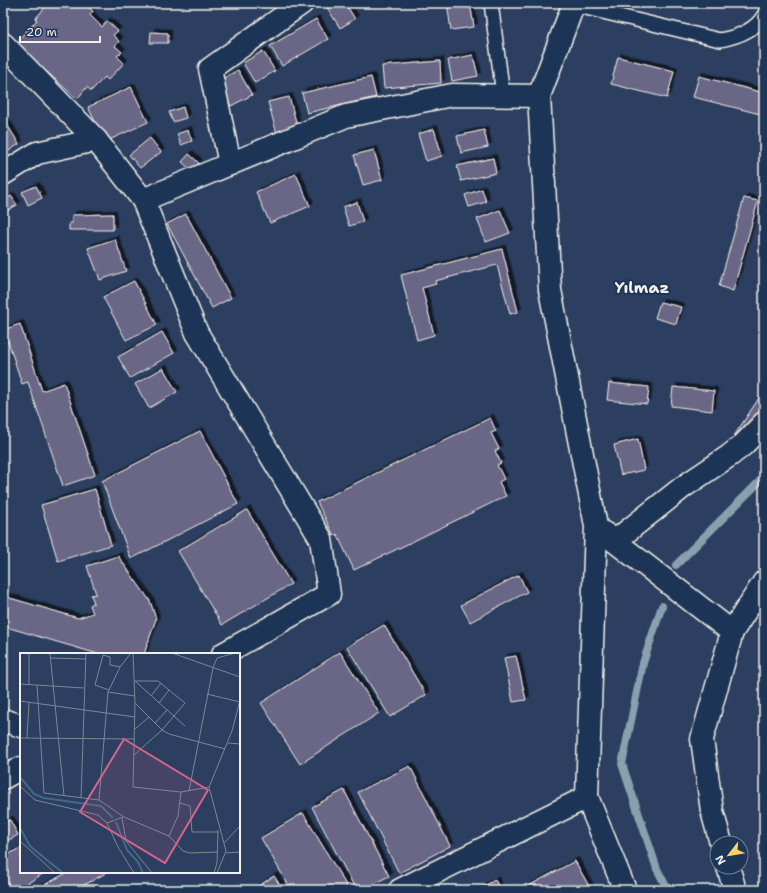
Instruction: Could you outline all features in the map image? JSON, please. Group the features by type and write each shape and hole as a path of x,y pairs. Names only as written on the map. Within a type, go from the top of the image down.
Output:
{"street":[{"path":"230,164 210,69 302,3"},
{"path":"573,4 539,96 550,290 596,526 587,796 625,890"},
{"path":"3,44 96,140 143,200 197,333 321,539 329,594 225,653"},
{"path":"143,200 346,116 452,95 539,96"},
{"path":"3,174 38,153 96,140"},
{"path":"615,541 683,487 743,445 764,423"},
{"path":"596,526 732,632"},
{"path":"719,835 712,811 702,739 732,632 764,582"},
{"path":"3,720 20,726"},
{"path":"3,778 20,769"},
{"path":"400,890 587,796"},
{"path":"730,875 735,890"}],"lane":[{"path":"491,3 503,95"},
{"path":"573,4 720,40 733,38 745,33 755,26 764,15"}],"building":[{"path":"49,3 86,3 85,4 93,11 90,15 102,27 107,21 118,31 113,35 119,41 115,46 122,52 117,56 124,63 108,80 105,77 91,91 87,87 77,99 15,43 37,20 35,19"},
{"path":"332,3 345,3 355,19 340,28 326,6"},
{"path":"447,3 470,3 474,27 451,30"},
{"path":"316,19 328,39 282,66 270,46"},
{"path":"151,32 168,33 168,43 150,43"},
{"path":"263,51 275,71 255,83 243,63"},
{"path":"473,55 478,76 452,81 448,60"},
{"path":"618,57 674,71 667,98 611,84"},
{"path":"440,61 441,83 384,88 382,66"},
{"path":"238,70 252,95 231,106 218,81"},
{"path":"699,76 764,93 764,115 693,97"},
{"path":"371,77 376,97 307,113 302,93"},
{"path":"131,87 148,122 105,142 88,107"},
{"path":"289,97 298,129 277,134 268,102"},
{"path":"183,107 186,118 173,122 169,112"},
{"path":"6,123 19,144 3,155 3,125"},
{"path":"434,129 442,156 426,161 418,134"},
{"path":"188,130 192,141 181,145 177,134"},
{"path":"484,130 488,147 461,153 457,136"},
{"path":"150,138 161,152 140,168 129,155"},
{"path":"374,150 382,180 363,185 354,155"},
{"path":"189,154 199,163 192,171 182,162"},
{"path":"493,158 496,173 461,181 457,166"},
{"path":"296,174 310,206 270,223 256,192"},
{"path":"36,186 42,198 28,205 22,192"},
{"path":"482,189 486,202 469,207 465,195"},
{"path":"11,196 17,205 3,213 3,201"},
{"path":"744,198 758,201 733,291 719,286"},
{"path":"357,202 363,222 349,226 343,207"},
{"path":"500,210 510,233 486,242 477,219"},
{"path":"113,214 113,230 69,230 69,223 72,223 72,215"},
{"path":"186,214 231,298 212,308 167,224"},
{"path":"115,239 126,271 100,280 88,248"},
{"path":"502,249 518,312 510,314 497,265 435,281 436,284 422,288 434,335 417,340 401,275"},
{"path":"134,281 157,325 126,340 103,297"},
{"path":"660,302 681,307 676,324 655,318"},
{"path":"20,324 42,391 64,383 95,475 63,486 28,382 22,384 8,341 3,343 3,330"},
{"path":"162,332 174,353 130,378 118,357"},
{"path":"163,368 177,392 149,408 135,384"},
{"path":"609,383 649,387 647,404 607,400"},
{"path":"673,387 714,391 712,411 671,406"},
{"path":"763,392 764,409 743,442 734,436"},
{"path":"490,418 496,431 491,433 499,449 495,451 501,463 497,465 504,479 499,482 506,496 354,570 337,534 334,536 317,502"},
{"path":"200,431 238,504 131,559 102,481"},
{"path":"638,439 644,470 621,475 614,445"},
{"path":"95,489 111,545 58,561 41,505"},
{"path":"247,510 291,584 222,625 178,551"},
{"path":"118,556 150,601 156,619 144,653 95,653 3,626 3,596 78,618 93,613 90,605 94,603 91,595 96,594 87,566"},
{"path":"519,575 527,592 470,622 461,605"},
{"path":"384,625 426,695 390,717 347,647"},
{"path":"340,652 379,713 300,764 261,703"},
{"path":"516,656 526,700 513,702 504,658"},
{"path":"410,766 450,846 399,873 358,792"},
{"path":"344,790 389,876 362,890 356,890 312,807"},
{"path":"303,813 349,890 298,890 294,883 289,886 261,838"},
{"path":"10,820 18,835 3,843 3,823"},
{"path":"20,848 20,873 44,873 16,890 10,890 3,878 3,858"},
{"path":"575,861 591,890 521,890"},
{"path":"66,873 106,873 75,890 35,890"},
{"path":"274,876 283,890 252,890"},
{"path":"495,880 500,890 477,890"}],"waterway":[{"path":"676,565 764,477"},
{"path":"662,606 643,663 622,764 657,869 668,890"}],"district":[{"name":"Yılmaz","path":"642,287"}]}
